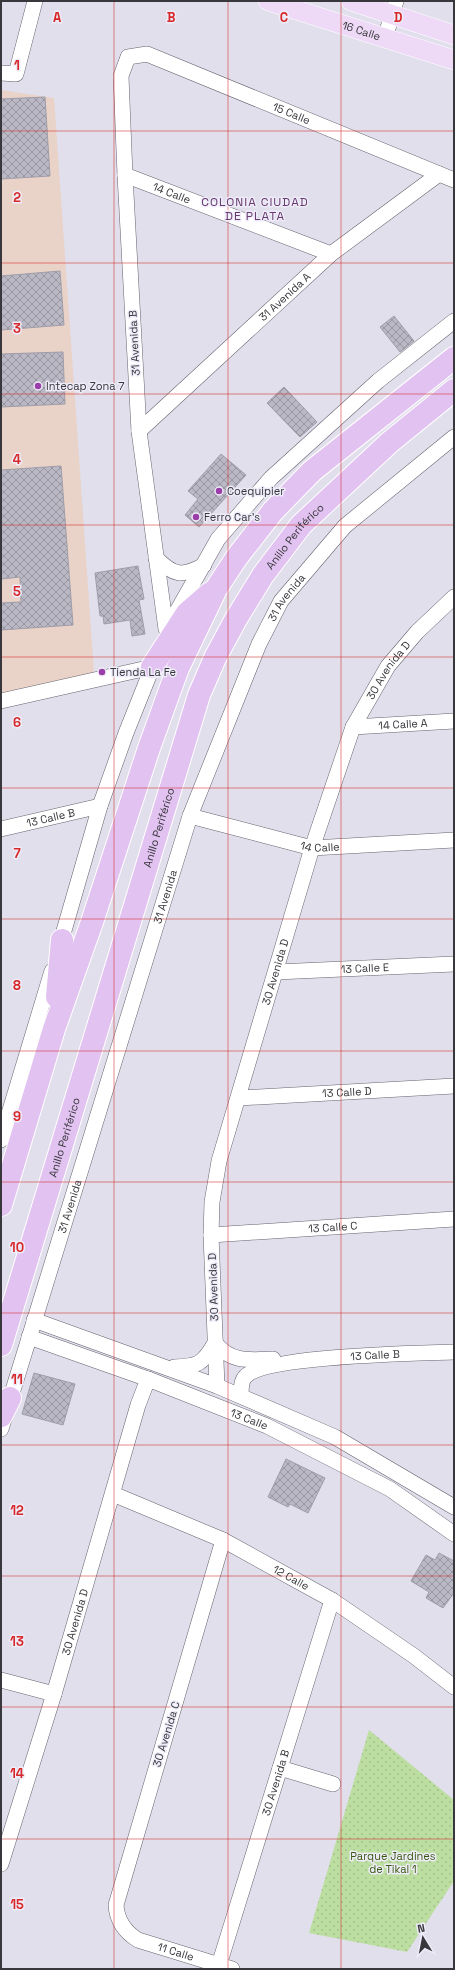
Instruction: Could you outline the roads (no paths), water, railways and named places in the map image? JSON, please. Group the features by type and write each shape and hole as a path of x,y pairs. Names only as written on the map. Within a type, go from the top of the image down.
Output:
{"highway":[{"path":"1,1205 54,1029 92,922 147,755 178,668 216,589 237,557 273,511 312,471 454,358"},
{"name":"Anillo Periférico","path":"1,1345 199,695 215,658 263,575 301,525 390,442 454,390"},
{"path":"152,667 187,613 216,589"},
{"path":"54,1029 62,940"}],"main road":[{"name":"16 Calle","path":"268,1 454,60"},
{"path":"350,1 394,8 454,35"}],"street":[{"path":"8,73 35,1"},
{"path":"385,38 394,8"},
{"name":"15 Calle","path":"128,57 147,54 454,180"},
{"name":"31 Avenida B","path":"128,57 122,76 124,175 139,431 166,629"},
{"name":"31 Avenida A","path":"139,431 331,254 439,174"},
{"name":"14 Calle","path":"124,175 331,254"},
{"path":"1,1140 62,940 100,806 166,629 218,539 271,478 378,381 454,321"},
{"name":"31 Avenida","path":"1,1429 6,1407 190,816 259,644 281,601 345,526 454,437"},
{"path":"156,558 168,569 181,574 190,573 204,565"},
{"name":"30 Avenida D","path":"217,1386 211,1235 212,1202 219,1161 239,1098 312,848 353,727 388,666 417,632 453,598"},
{"path":"1,701 152,667"},
{"name":"14 Calle A","path":"353,727 454,721"},
{"name":"13 Calle B","path":"1,829 100,806"},
{"name":"14 Calle","path":"190,816 312,848 454,840"},
{"name":"13 Calle E","path":"276,972 454,964"},
{"name":"13 Calle D","path":"239,1098 454,1086"},
{"name":"13 Calle C","path":"211,1235 454,1219"},
{"name":"13 Calle","path":"34,1320 217,1386 335,1437 454,1506"},
{"name":"13 Calle","path":"29,1337 148,1379 267,1426 390,1489 454,1534"},
{"path":"166,1367 196,1366 206,1359 215,1343"},
{"name":"13 Calle B","path":"215,1343 222,1353 234,1358 297,1360 454,1352"},
{"name":"13 Calle B","path":"241,1396 242,1386 246,1376 259,1368 297,1360"},
{"name":"30 Avenida D","path":"1,1864 54,1694 138,1406 148,1379"},
{"name":"12 Calle","path":"113,1494 224,1540 332,1600 414,1656 454,1687"},
{"name":"30 Avenida C","path":"124,1928 116,1912 117,1898 224,1540"},
{"name":"30 Avenida B","path":"225,1967 280,1768 332,1600"},
{"path":"1,1680 54,1694"},
{"path":"280,1768 334,1784"},
{"name":"11 Calle","path":"124,1928 130,1936 138,1940 225,1967"}],"place":[{"name":"Intecap Zona 7","path":"38,386"},
{"name":"Coequipier","path":"219,491"},
{"name":"Ferro Car's","path":"196,517"},
{"name":"Tienda La Fe","path":"102,672"}],"district":[{"name":"COLONIA CIUDAD DE PLATA","path":"255,209"}],"park label":[{"name":"Parque Jardines de Tikal 1","path":"393,1862"}]}
